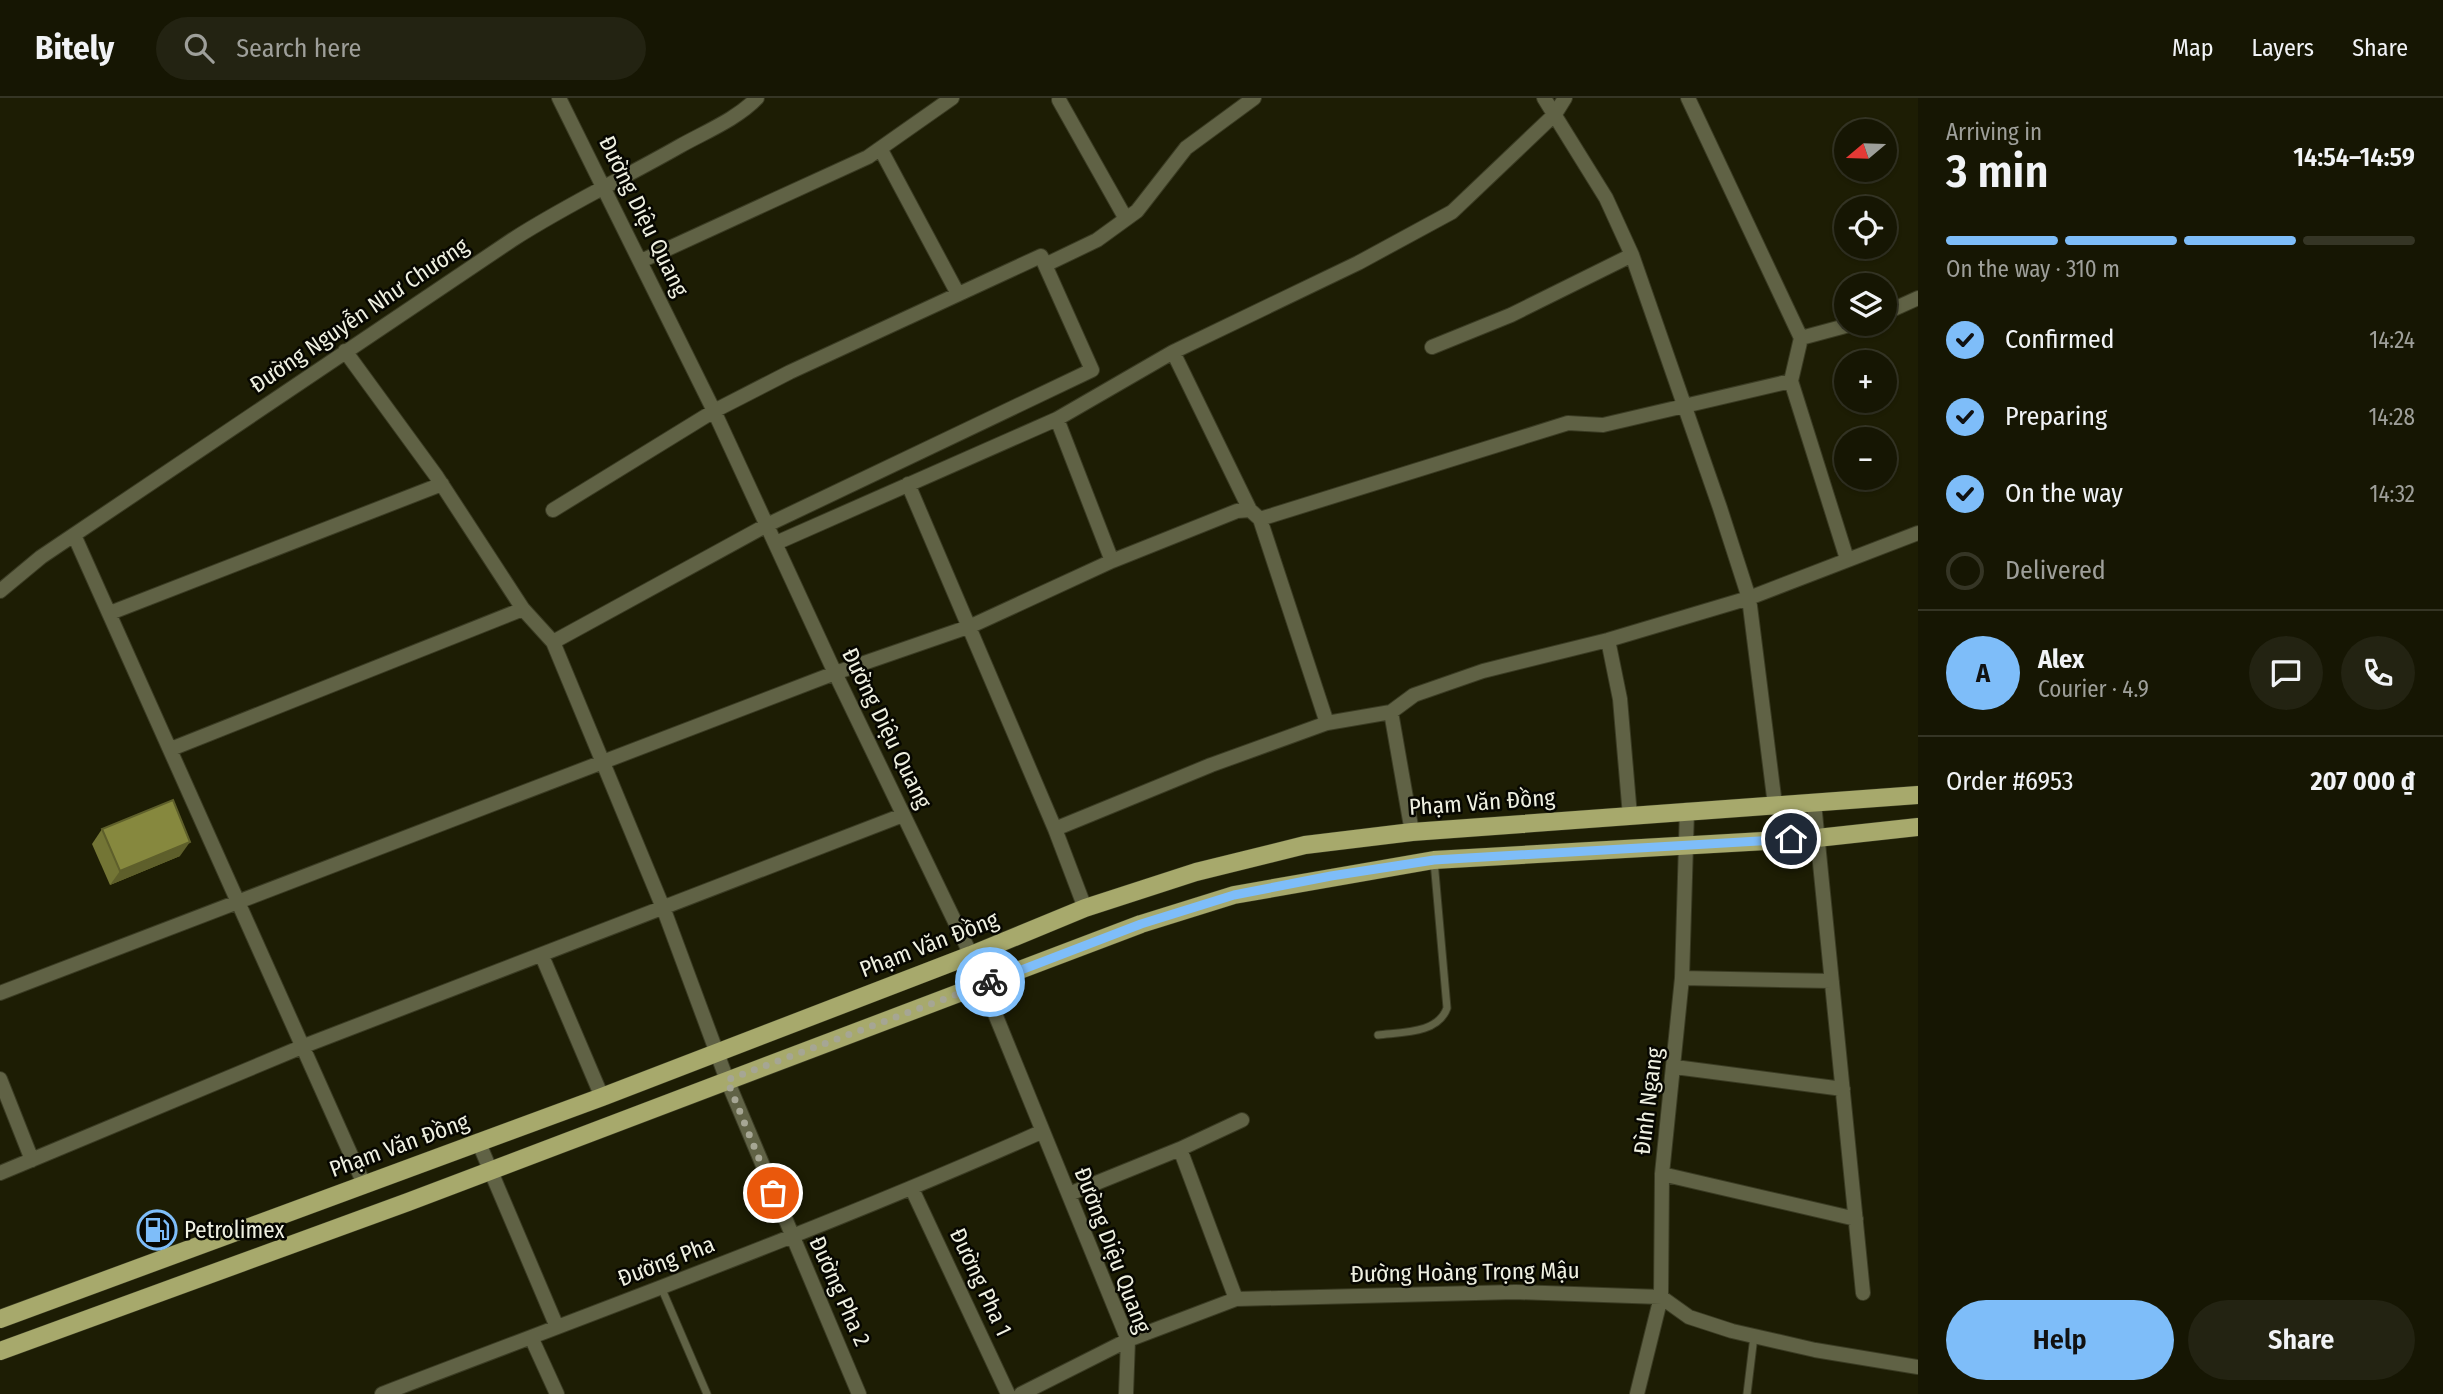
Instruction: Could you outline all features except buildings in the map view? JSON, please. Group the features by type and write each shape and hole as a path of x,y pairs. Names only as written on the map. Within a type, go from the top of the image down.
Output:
{"main road":[{"name":"Phạm Văn Đồng","path":"0,1320 602,1097 971,956 1085,908 1196,872 1306,845 1412,832 1918,795"},
{"path":"0,1351 491,1170 1141,924 1234,895 1434,860 1817,838 1918,827"}],"street":[{"name":"Đường Diệu Quang","path":"559,98 715,411 835,673 971,956 1128,1340 1126,1394"},
{"name":"Đường Nguyễn Như Chương","path":"0,590 74,535 569,203 606,188 721,124 757,98"},
{"path":"641,261 881,150 952,98"},
{"path":"1045,265 1097,240 1137,211 1186,148 1254,98"},
{"path":"1544,98 1606,198 1632,255 1749,598 1775,805"},
{"path":"776,543 1056,419 1173,352 1358,263 1452,212 1555,114 1565,98"},
{"path":"1688,98 1801,338 1791,382 1847,559"},
{"path":"1059,100 1126,219"},
{"path":"881,150 958,295"},
{"path":"1432,347 1511,315 1632,255"},
{"path":"553,510 715,411 790,372 1041,256 1092,370 767,524 553,642"},
{"path":"1897,308 1918,298"},
{"path":"1801,338 1834,329"},
{"name":"Đường Pha 2","path":"345,351 442,484 523,609 553,642 664,910 715,1052 791,1238 859,1394"},
{"path":"1173,352 1255,514 1326,723"},
{"path":"0,993 835,673 971,626 1112,561 1237,511 1255,514 1568,423 1603,425 1791,382"},
{"path":"1056,419 1112,561"},
{"path":"110,613 442,484"},
{"path":"908,484 971,626 1085,908"},
{"path":"1055,829 1211,765 1326,723 1391,712 1414,695 1483,671 1608,640 1749,598 1918,533"},
{"path":"74,535 172,749 364,1184"},
{"path":"172,749 523,609"},
{"path":"1608,640 1620,699 1630,816"},
{"path":"1391,712 1412,832"},
{"path":"1814,803 1863,1293"},
{"name":"Đình Ngang","path":"1637,1394 1661,1297 1662,1174 1682,978 1687,810"},
{"path":"0,1173 304,1046 664,910 904,815"},
{"path":"542,956 602,1097"},
{"path":"1682,978 1832,981"},
{"path":"1675,1067 1843,1089"},
{"path":"0,1079 32,1160"},
{"path":"1069,1194 1180,1149 1242,1120"},
{"name":"Đường Pha","path":"382,1394 791,1238 912,1189 1041,1132"},
{"path":"478,1141 557,1327"},
{"path":"1180,1149 1236,1299"},
{"path":"1662,1174 1856,1219"},
{"name":"Đường Pha 1","path":"912,1189 1008,1394"},
{"name":"Đường Hoàng Trọng Mậu","path":"1021,1394 1128,1340 1236,1299 1515,1292 1661,1297"},
{"path":"1661,1297 1689,1317 1754,1336 1815,1350 1918,1367"},
{"path":"531,1337 557,1394"}],"lane":[{"path":"1378,1035 1431,1027 1444,1016 1447,1008 1434,860"},
{"path":"661,1287 707,1394"},
{"path":"1746,1394 1754,1336"}],"way so far":[{"path":"773,1193 727,1080 990,982"}],"place":[{"name":"Petrolimex","path":"157,1230"}],"route":[{"path":"990,982 1141,924 1234,895 1331,876 1434,860 1791,839"}]}
